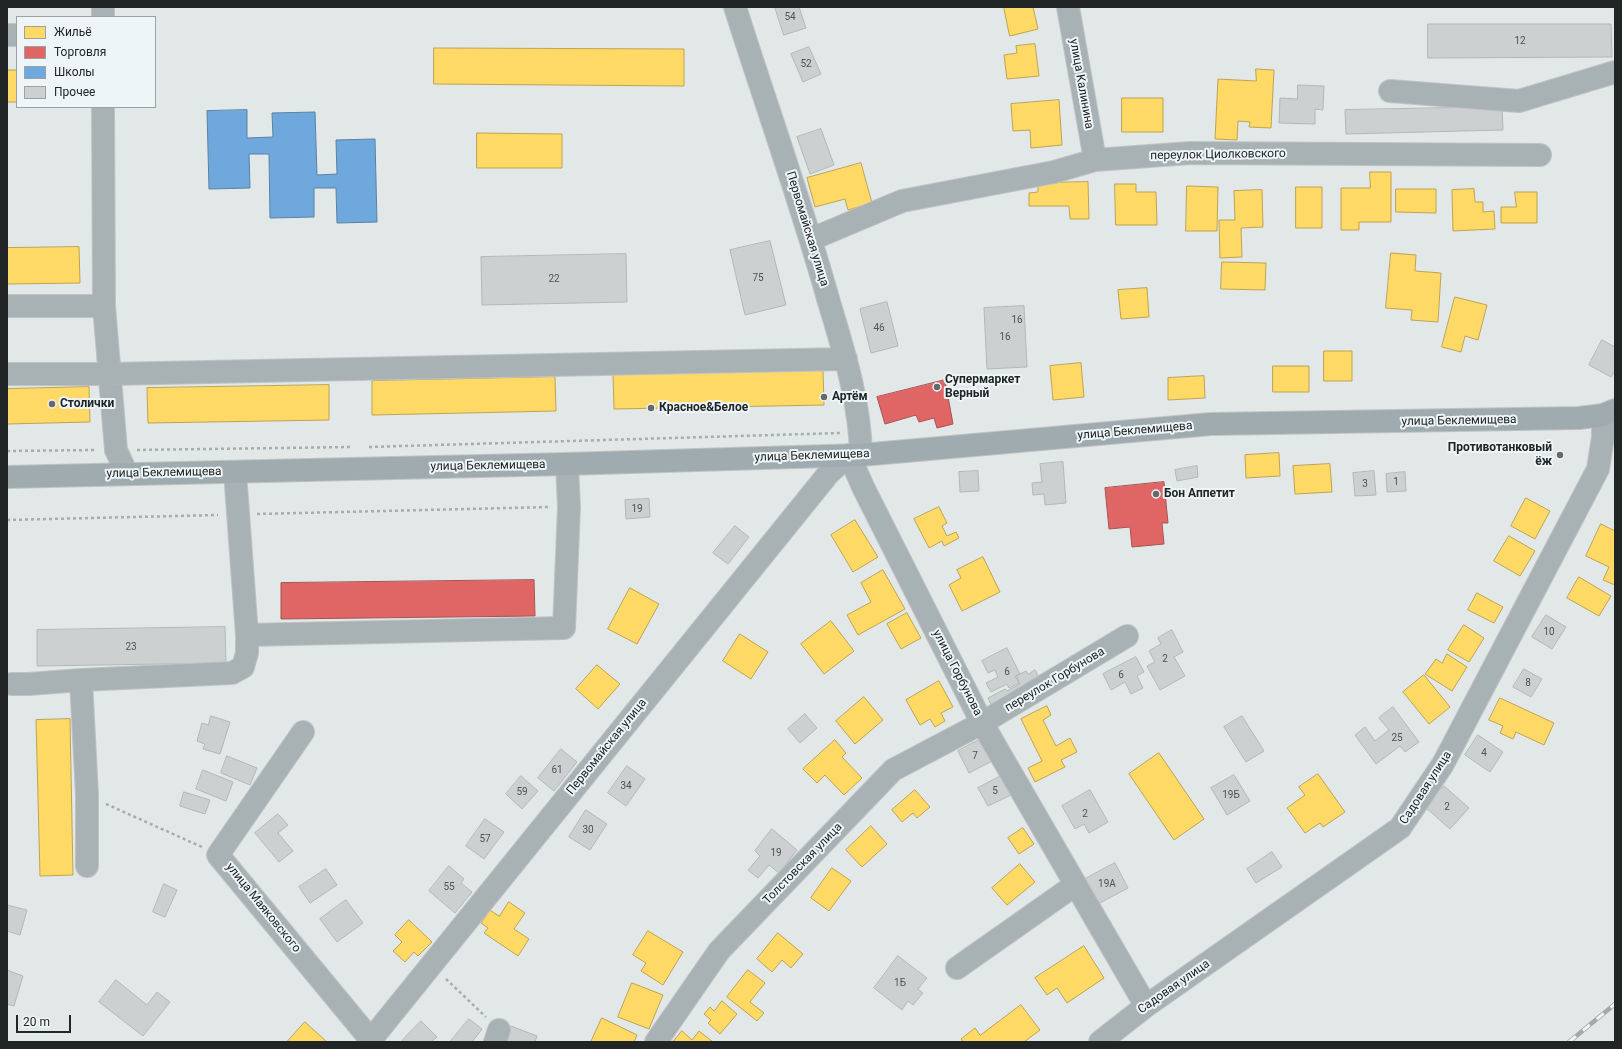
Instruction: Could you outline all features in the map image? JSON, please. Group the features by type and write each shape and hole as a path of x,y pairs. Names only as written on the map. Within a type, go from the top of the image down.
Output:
{"main road":[{"name":"улица Беклемищева","path":"7,477 567,464 855,455 1211,424 1535,420 1579,418 1609,413"}],"street":[{"name":"Первомайская улица","path":"370,1041 829,473 855,455 861,433 855,396 846,358 812,239 735,7"},
{"name":"улица Калинина","path":"1068,7 1095,160"},
{"path":"1390,91 1518,101 1615,72"},
{"path":"103,108 104,306 116,450 127,474"},
{"name":"переулок Циолковского","path":"812,239 902,201 1054,172 1095,160 1190,153 1540,155"},
{"path":"7,306 104,306"},
{"path":"7,374 110,374 846,358"},
{"name":"Садовая улица","path":"1100,1042 1146,1006 1400,828 1443,764 1598,469 1603,437 1609,413"},
{"name":"улица Горбунова","path":"855,455 862,487 982,723 1146,1006"},
{"path":"247,635 564,628 568,507 567,464"},
{"path":"12,684 232,673 243,667 248,653 235,472"},
{"name":"переулок Горбунова","path":"982,723 1127,636"},
{"path":"81,680 86,795 87,866"},
{"name":"Толстовская улица","path":"656,1042 719,951 893,770 982,723"},
{"name":"улица Маяковского","path":"303,732 218,855 370,1041"},
{"path":"957,968 1075,885"}],"path":[{"path":"364,447 861,433"},
{"path":"7,451 356,447"},
{"path":"7,520 568,507"},
{"path":"86,795 218,855"},
{"path":"431,965 497,1036"}],"building: Жильё":[{"path":"1004,7 1033,7 1038,29 1010,36"},
{"path":"1035,44 1039,76 1007,79 1004,55 1017,53 1016,46"},
{"path":"434,48 684,49 684,86 434,84"},
{"path":"1256,69 1274,70 1271,128 1249,127 1250,122 1238,121 1237,140 1215,139 1218,79 1256,81"},
{"path":"7,70 16,70 16,102 7,102"},
{"path":"1122,98 1163,98 1163,132 1122,132"},
{"path":"1059,100 1062,145 1031,148 1030,130 1013,131 1011,104"},
{"path":"477,133 562,134 562,168 477,168"},
{"path":"861,163 872,203 848,210 845,199 815,207 807,178"},
{"path":"1370,172 1391,172 1391,222 1359,222 1359,230 1341,230 1341,188 1370,188"},
{"path":"1088,182 1089,219 1070,219 1069,206 1029,206 1029,193 1038,192 1038,183"},
{"path":"1115,184 1136,184 1136,192 1156,192 1157,225 1116,225"},
{"path":"1187,186 1218,187 1217,231 1186,231"},
{"path":"1296,187 1322,187 1322,228 1296,228"},
{"path":"1396,189 1436,189 1436,213 1396,212"},
{"path":"1474,189 1475,202 1483,202 1483,212 1494,211 1495,229 1453,231 1452,190"},
{"path":"1262,190 1263,227 1241,228 1242,257 1220,258 1219,220 1235,220 1234,191"},
{"path":"1515,192 1537,192 1537,223 1501,223 1501,207 1516,207"},
{"path":"79,247 80,283 7,284 7,248"},
{"path":"1391,253 1416,255 1415,271 1441,273 1438,322 1411,320 1412,310 1386,308"},
{"path":"1222,262 1266,263 1265,290 1221,289"},
{"path":"1147,288 1149,317 1121,319 1118,290"},
{"path":"1455,297 1487,305 1478,340 1465,336 1461,352 1442,347"},
{"path":"1324,351 1352,351 1352,381 1324,381"},
{"path":"1081,363 1084,397 1053,400 1050,366"},
{"path":"1273,366 1309,366 1309,392 1273,392"},
{"path":"823,370 824,405 614,409 613,374"},
{"path":"1204,376 1205,398 1168,400 1168,378"},
{"path":"555,377 556,411 372,415 372,381"},
{"path":"329,385 329,420 148,423 147,388"},
{"path":"89,387 90,422 7,424 7,389"},
{"path":"1279,453 1280,476 1246,478 1245,455"},
{"path":"1330,464 1332,492 1295,494 1293,466"},
{"path":"1526,498 1550,511 1535,539 1511,526"},
{"path":"939,507 947,523 942,526 947,536 956,532 959,538 944,546 942,541 929,548 914,519"},
{"path":"855,520 878,557 853,572 831,535"},
{"path":"1601,524 1615,531 1615,585 1603,580 1609,567 1586,556"},
{"path":"1509,536 1535,551 1520,576 1494,561"},
{"path":"983,557 1000,592 962,611 949,585 961,578 957,570"},
{"path":"883,570 905,609 858,635 847,615 871,602 861,583"},
{"path":"1579,577 1611,596 1599,616 1567,598"},
{"path":"630,588 659,604 637,644 608,629"},
{"path":"1477,593 1503,607 1494,623 1468,610"},
{"path":"907,613 921,638 901,649 887,624"},
{"path":"831,621 854,651 824,674 801,644"},
{"path":"1464,625 1484,638 1469,662 1448,650"},
{"path":"740,634 768,652 751,679 723,661"},
{"path":"1447,654 1467,667 1452,691 1425,674 1436,659 1442,663"},
{"path":"597,665 620,684 598,709 576,689"},
{"path":"1424,675 1450,707 1429,724 1403,692"},
{"path":"939,681 953,707 941,713 945,721 935,727 930,719 920,725 906,700"},
{"path":"864,697 883,720 855,744 836,721"},
{"path":"1500,698 1554,723 1544,745 1516,732 1513,739 1500,733 1503,726 1489,720"},
{"path":"1047,706 1051,715 1043,720 1056,746 1070,738 1077,752 1061,760 1065,767 1035,782 1028,768 1042,761 1021,719"},
{"path":"70,719 73,875 40,876 36,720"},
{"path":"835,740 846,753 842,757 862,778 844,795 825,775 817,783 803,769"},
{"path":"1159,753 1204,819 1174,840 1129,774"},
{"path":"1318,774 1345,812 1323,827 1320,823 1305,833 1287,808 1305,795 1299,787"},
{"path":"915,790 930,807 917,818 913,813 902,822 892,810"},
{"path":"871,826 887,844 862,867 846,850"},
{"path":"1023,828 1034,844 1019,854 1008,838"},
{"path":"1020,864 1035,882 1007,905 992,888"},
{"path":"832,868 851,881 829,911 811,898"},
{"path":"509,902 525,913 514,929 529,939 518,956 484,933 488,928 481,923 490,910 499,916"},
{"path":"409,920 432,942 418,956 414,952 405,962 393,951 402,942 395,935"},
{"path":"648,931 683,952 663,985 641,971 646,963 633,955"},
{"path":"778,933 803,954 791,968 782,960 772,972 757,959"},
{"path":"1084,946 1104,978 1067,1003 1057,988 1047,995 1035,978"},
{"path":"748,970 765,983 750,1002 764,1013 757,1021 727,997"},
{"path":"632,983 663,995 649,1029 618,1017"},
{"path":"722,1001 737,1014 720,1034 708,1023 711,1020 704,1014 710,1007 714,1011"},
{"path":"1021,1005 1040,1030 1024,1042 963,1042 961,1039 975,1028 980,1035"},
{"path":"602,1018 637,1035 634,1042 591,1042"},
{"path":"305,1022 327,1042 287,1042"},
{"path":"682,1031 692,1040 699,1031 713,1042 673,1042"}],"building: Торговля":[{"path":"945,380 953,424 937,428 934,418 919,422 916,415 885,424 877,397"},
{"path":"1164,482 1168,523 1162,523 1164,544 1132,547 1130,527 1109,529 1105,488"},
{"path":"534,580 535,616 281,619 281,583"}],"building: Школы":[{"path":"247,110 247,138 273,137 272,113 315,112 317,175 337,174 336,140 375,139 377,222 337,223 336,188 314,188 314,217 270,218 269,154 249,154 250,188 209,189 207,111"}],"building: Прочее":[{"path":"775,7 799,7 806,28 784,35"},
{"path":"1428,24 1611,24 1612,57 1428,58"},
{"path":"809,47 821,74 803,82 791,54"},
{"path":"1298,85 1324,86 1323,110 1315,109 1315,124 1279,123 1280,98 1297,99"},
{"path":"1502,107 1503,130 1346,134 1345,110"},
{"path":"821,129 834,165 810,174 797,137"},
{"path":"770,241 786,305 745,315 730,250"},
{"path":"626,254 627,302 482,305 481,257"},
{"path":"887,302 898,346 871,353 860,309"},
{"path":"1024,306 1027,367 987,369 984,308"},
{"path":"1602,340 1615,347 1615,371 1611,377 1589,365"},
{"path":"1063,462 1066,503 1045,505 1044,494 1033,495 1032,483 1042,482 1040,464"},
{"path":"1197,466 1198,477 1177,481 1175,470"},
{"path":"978,471 979,491 960,492 959,472"},
{"path":"1374,471 1376,495 1355,496 1353,473"},
{"path":"1405,472 1406,491 1387,492 1386,474"},
{"path":"649,499 650,517 626,519 625,500"},
{"path":"735,526 749,537 728,564 713,553"},
{"path":"1546,615 1566,627 1552,649 1532,637"},
{"path":"225,627 226,663 37,666 37,630"},
{"path":"1172,630 1183,652 1174,657 1185,676 1160,690 1147,666 1155,662 1149,651 1161,644 1158,638"},
{"path":"1007,648 1020,674 1015,676 1019,683 1009,688 1007,684 991,692 986,683 998,677 995,670 988,673 982,661"},
{"path":"1136,657 1144,672 1137,676 1143,688 1131,694 1125,682 1111,690 1103,674"},
{"path":"1524,669 1542,679 1531,697 1513,687"},
{"path":"1035,670 1043,685 992,707 988,698 1005,689 1007,691 1020,684 1016,676 1026,671 1028,674"},
{"path":"1393,707 1419,742 1405,752 1400,746 1376,764 1355,735 1365,727 1375,741 1389,730 1379,718"},
{"path":"805,714 817,728 800,743 788,729"},
{"path":"211,716 230,722 220,754 203,749 205,744 197,741 202,723 208,725"},
{"path":"1242,716 1264,751 1246,762 1224,727"},
{"path":"1478,735 1503,752 1490,772 1465,755"},
{"path":"981,739 992,761 969,773 958,751"},
{"path":"561,749 577,762 554,791 538,778"},
{"path":"227,756 257,768 250,785 221,773"},
{"path":"627,766 645,779 626,806 608,793"},
{"path":"203,770 233,782 226,801 196,789"},
{"path":"1234,775 1250,801 1227,815 1211,788"},
{"path":"521,776 538,791 522,809 506,794"},
{"path":"1001,776 1011,795 988,806 978,788"},
{"path":"1444,786 1469,808 1450,829 1425,807"},
{"path":"1090,790 1108,822 1089,833 1084,824 1075,829 1062,806"},
{"path":"184,792 210,800 205,814 180,806"},
{"path":"586,810 607,824 590,850 569,837"},
{"path":"278,814 288,825 278,833 293,851 279,862 255,833"},
{"path":"485,819 504,832 484,859 466,846"},
{"path":"772,829 797,850 779,873 769,865 758,878 748,870 760,856 755,851"},
{"path":"1272,852 1282,867 1256,883 1247,869"},
{"path":"1115,863 1128,888 1098,904 1085,879"},
{"path":"449,866 464,879 461,883 472,892 455,913 429,891"},
{"path":"326,869 337,885 310,903 299,887"},
{"path":"164,884 177,890 165,917 153,912"},
{"path":"346,900 363,923 337,942 320,919"},
{"path":"7,905 27,910 20,935 7,931"},
{"path":"898,956 927,978 918,989 923,993 913,1005 908,1001 902,1010 874,988"},
{"path":"7,970 23,976 14,1006 7,1004"},
{"path":"116,980 147,1005 157,992 170,1002 143,1036 99,1002"},
{"path":"469,1019 482,1029 472,1042 450,1042"},
{"path":"421,1021 437,1037 431,1042 401,1042"},
{"path":"511,1026 537,1036 535,1042 505,1042"}],"railway":[{"path":"1569,1042 1615,1004"}],"place":[{"name":"Супермаркет Верный","path":"937,387"},
{"name":"Артём","path":"824,397"},
{"name":"Столички","path":"52,404"},
{"name":"Красное&Белое","path":"651,408"},
{"name":"Противотанковый ёж","path":"1560,455"},
{"name":"Бон Аппетит","path":"1156,494"}]}
